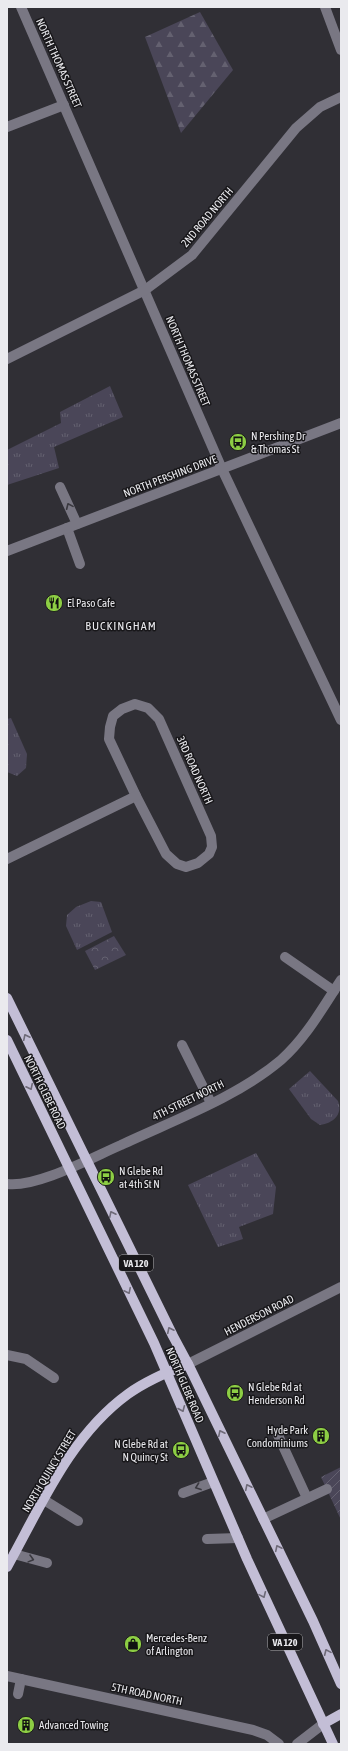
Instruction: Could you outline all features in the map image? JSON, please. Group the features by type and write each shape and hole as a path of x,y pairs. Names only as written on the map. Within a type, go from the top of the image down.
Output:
{"main road":[{"name":"NORTH GLEBE ROAD","path":"7,998 86,1161 188,1364 341,1684"},
{"name":"NORTH GLEBE ROAD","path":"7,1040 154,1343 213,1482 332,1744"},
{"name":"NORTH QUINCY STREET","path":"7,1567 44,1500 85,1434 105,1413 128,1394 166,1373 188,1364"},
{"path":"323,1724 341,1714"}],"street":[{"name":"NORTH THOMAS STREET","path":"21,7 222,469 341,720"},
{"path":"325,7 341,50"},
{"name":"2ND ROAD NORTH","path":"7,359 144,290 192,255 296,128 320,107 341,97"},
{"path":"7,127 64,105"},
{"name":"NORTH PERSHING DRIVE","path":"7,551 341,423"},
{"path":"60,487 77,524"},
{"path":"67,528 80,564"},
{"name":"3RD ROAD NORTH","path":"135,704 148,708 159,719 211,836 212,847 208,854 198,863 186,866 177,864 166,854 136,796 109,739 113,716 122,709 135,704"},
{"path":"7,859 136,796"},
{"path":"284,957 334,991"},
{"name":"4TH STREET NORTH","path":"7,1184 38,1181 86,1161 211,1103 250,1082 282,1059 308,1030 341,980"},
{"path":"182,1045 211,1103"},
{"name":"HENDERSON ROAD","path":"188,1364 341,1287"},
{"path":"7,1355 26,1359 54,1378"},
{"path":"277,1433 307,1498"},
{"path":"183,1493 213,1482"},
{"path":"263,1519 327,1489"},
{"path":"44,1500 78,1521"},
{"path":"207,1539 238,1538"},
{"path":"14,1554 47,1563"},
{"name":"5TH ROAD NORTH","path":"7,1676 253,1730 267,1735 279,1744"},
{"path":"18,1694 21,1679"},
{"path":"296,1744 323,1724"}],"green space":[{"path":"200,12 233,70 181,133 145,37"},
{"path":"110,386 123,417 54,447 59,468 7,485 7,450 61,423 60,412"},
{"path":"11,718 27,754 26,768 17,776 7,772 7,719"},
{"path":"91,901 101,902 112,932 77,950 66,926 67,915 76,907"},
{"path":"114,936 126,955 95,970 85,951"},
{"path":"310,1071 338,1101 339,1110 336,1118 325,1124 320,1125 311,1119 289,1089"},
{"path":"256,1153 276,1187 273,1214 239,1227 243,1239 218,1247 188,1185"},
{"path":"341,1467 341,1520 321,1477"}],"place":[{"name":"N Pershing Dr & Thomas St","path":"238,442"},
{"name":"El Paso Cafe","path":"54,603"},
{"name":"N Glebe Rd at 4th St N","path":"106,1177"},
{"name":"N Glebe Rd at Henderson Rd","path":"235,1393"},
{"name":"Hyde Park Condominiums","path":"321,1436"},
{"name":"N Glebe Rd at N Quincy St","path":"181,1450"},
{"name":"Mercedes-Benz of Arlington","path":"133,1644"},
{"name":"Advanced Towing","path":"26,1725"}],"district":[{"name":"BUCKINGHAM","path":"121,626"}]}
